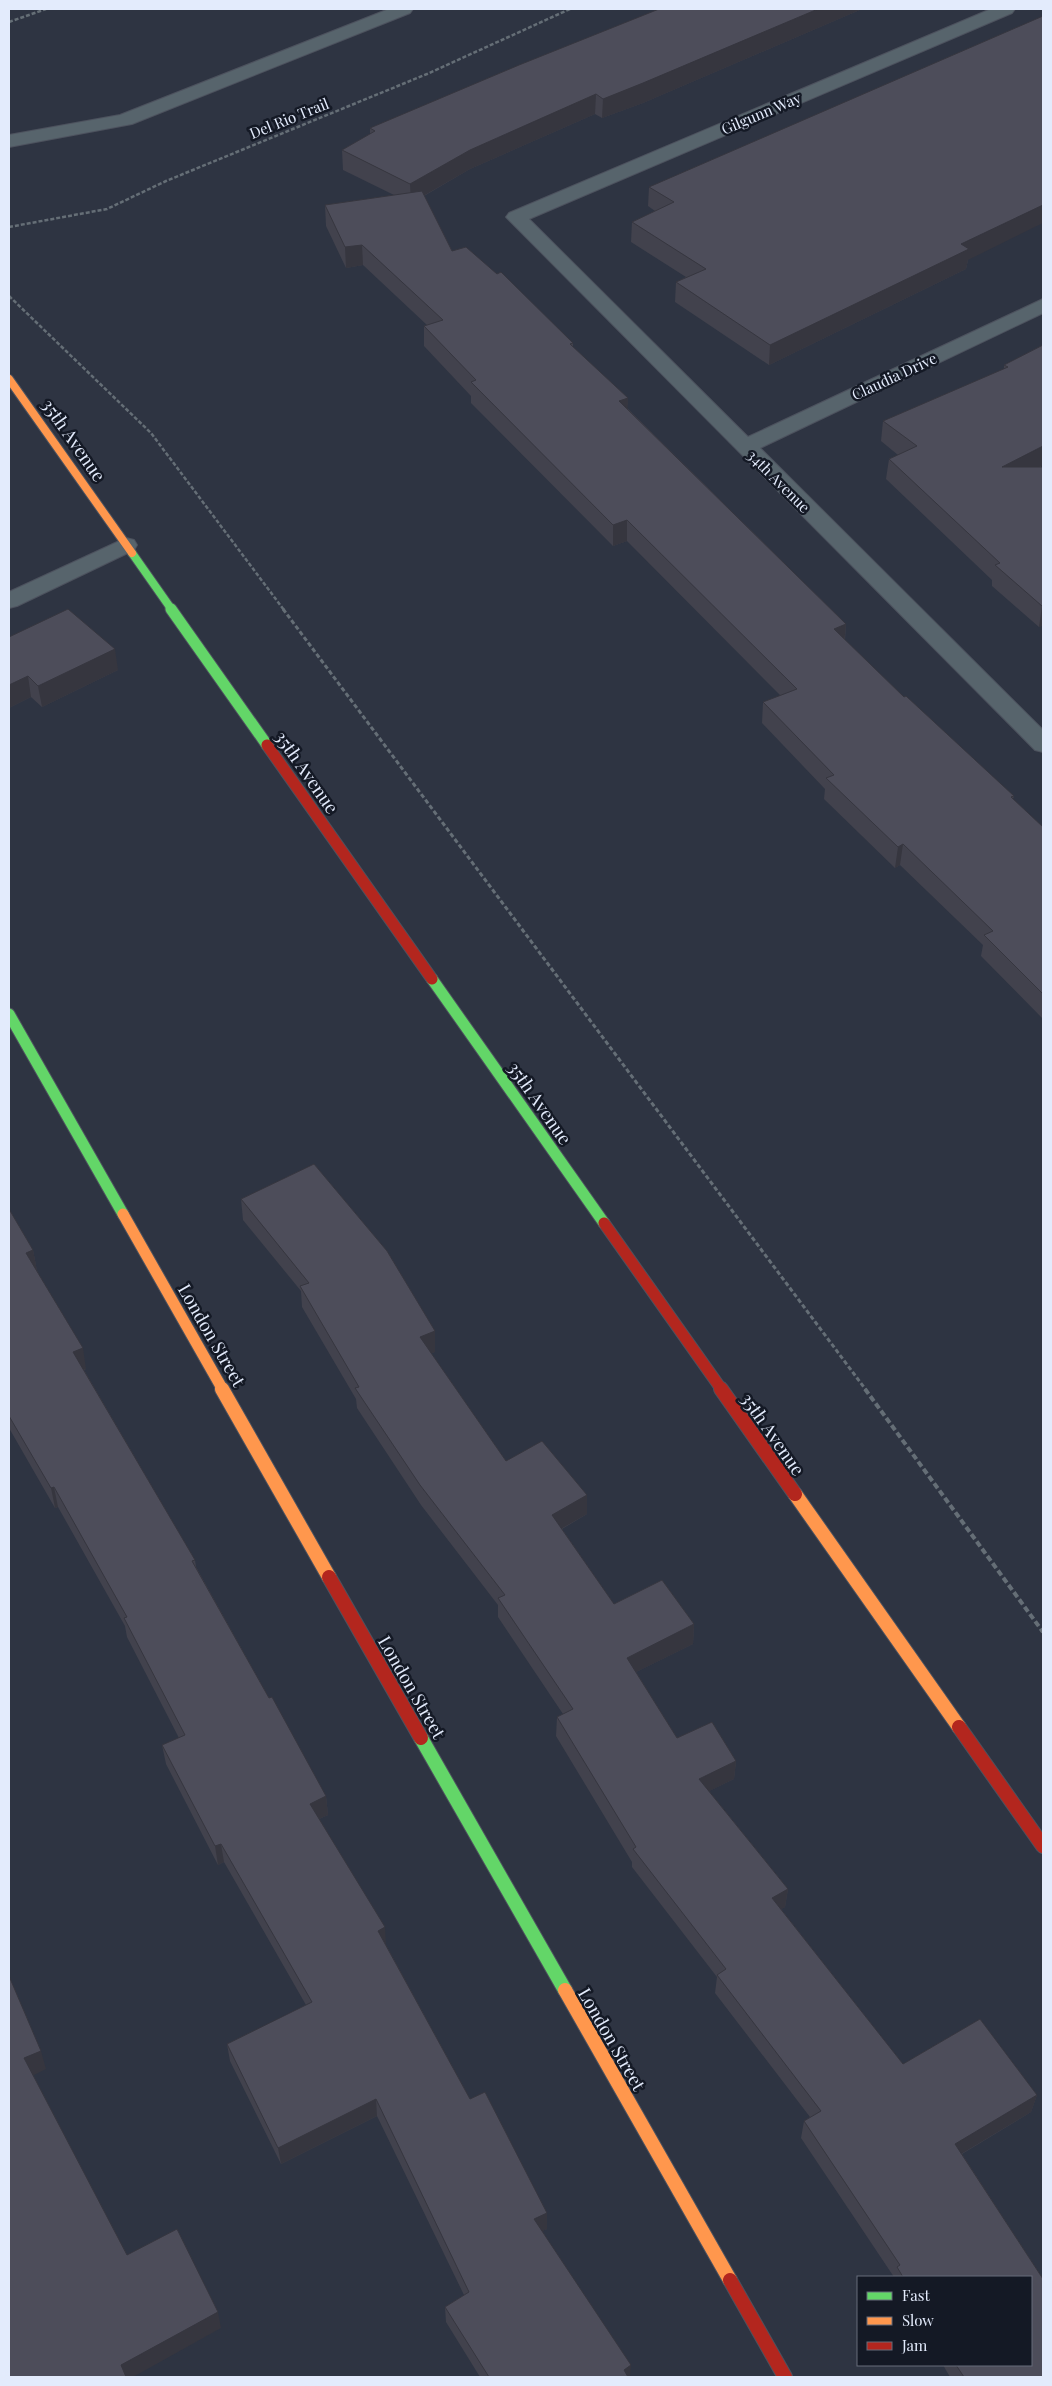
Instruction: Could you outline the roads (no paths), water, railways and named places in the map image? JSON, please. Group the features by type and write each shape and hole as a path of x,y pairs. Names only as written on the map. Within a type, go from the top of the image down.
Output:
{"street":[{"path":"9,141 125,120 404,9"},
{"name":"Gilgunn Way","path":"516,217 1006,9"},
{"name":"34th Avenue","path":"516,217 745,447 1041,739"},
{"name":"Claudia Drive","path":"745,447 1043,305"},
{"name":"35th Avenue","path":"9,379 1043,1846"},
{"path":"9,601 126,545"},
{"name":"London Street","path":"9,1014 785,2377"}]}
